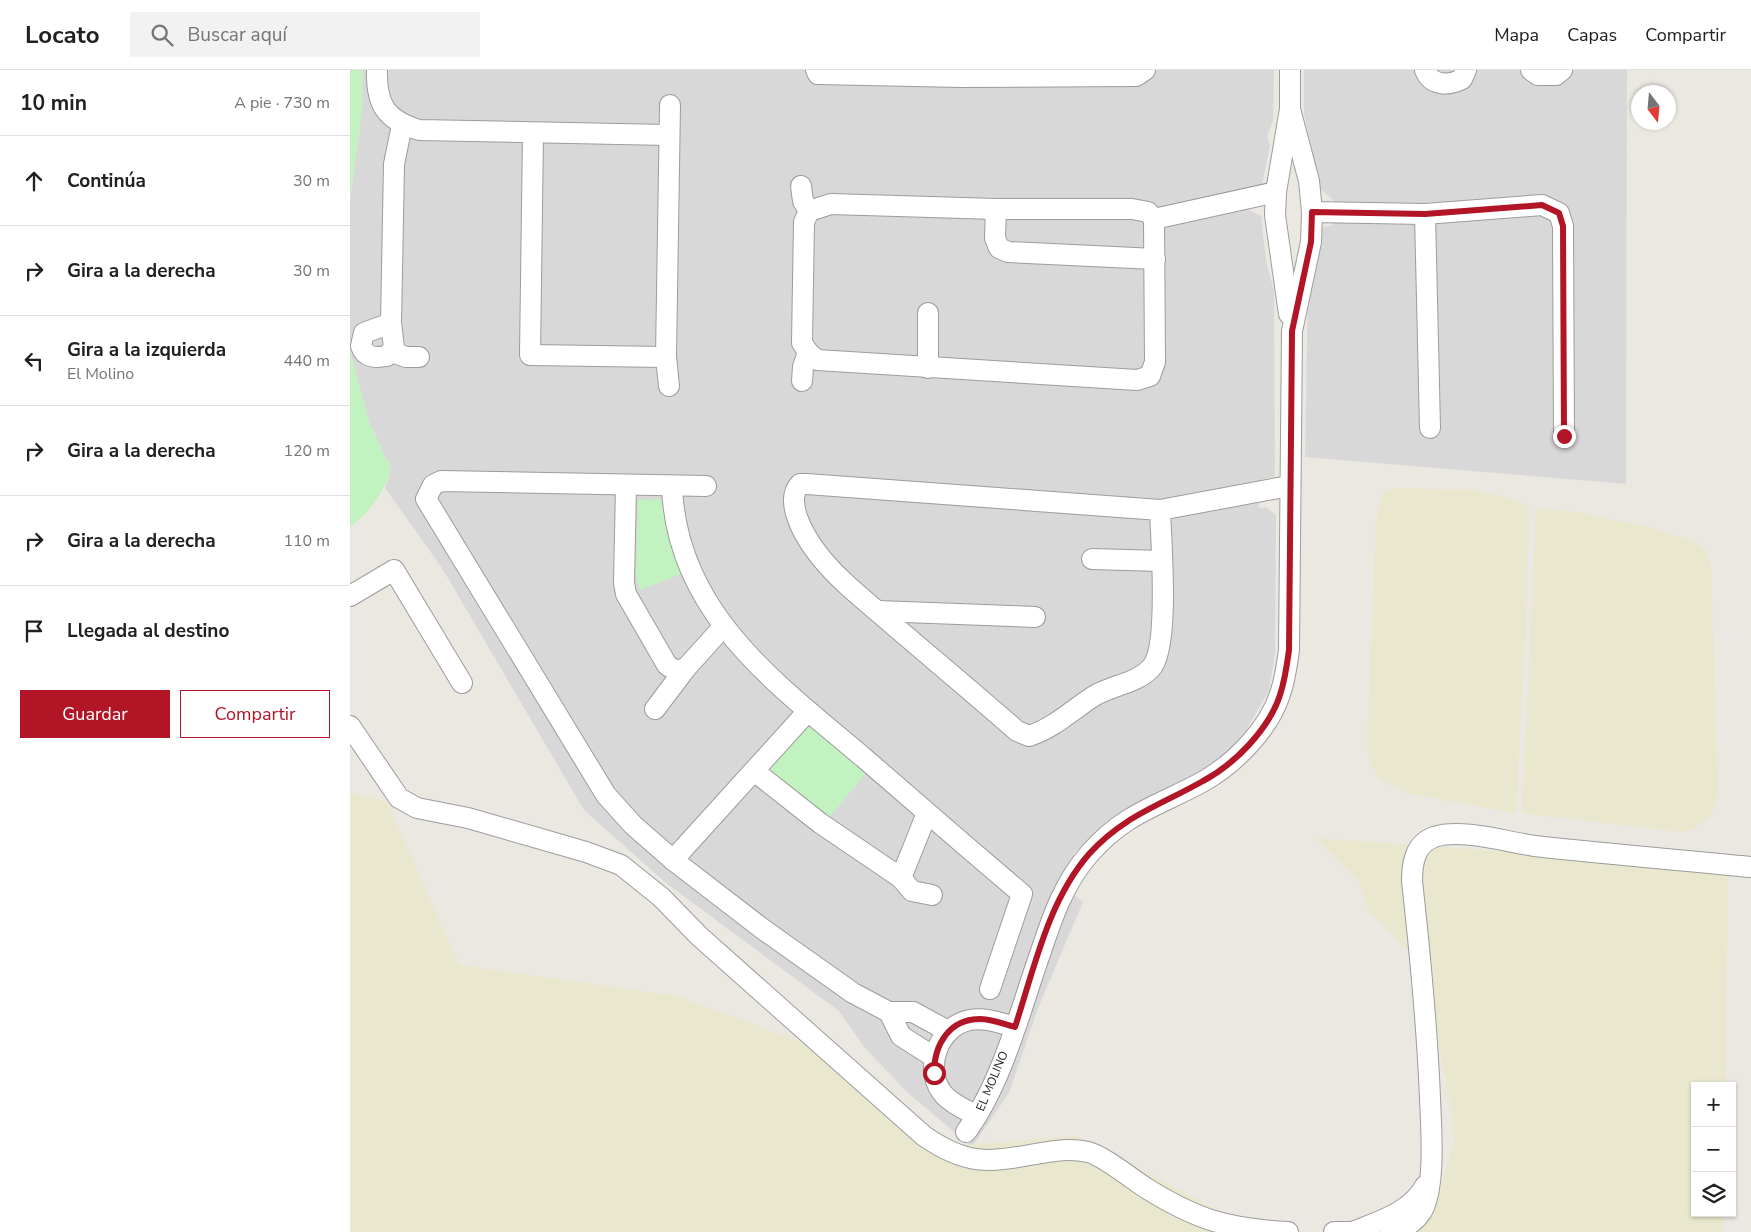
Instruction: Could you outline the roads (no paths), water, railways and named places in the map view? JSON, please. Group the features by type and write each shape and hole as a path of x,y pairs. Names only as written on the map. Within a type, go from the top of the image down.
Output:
{"street":[{"path":"377,70 376,86 381,104 387,113 402,125 419,130 533,134 668,135"},
{"path":"816,70 818,74 962,73 1136,76 1146,70"},
{"name":"EL MOLINO","path":"934,1057 934,1073 944,1095 971,1124 1015,1027 1051,921 1071,878 1108,835 1132,817 1205,780 1222,768 1250,742 1275,706 1285,679 1289,650 1289,486 1292,331 1278,241 1276,188 1290,109 1290,70"},
{"path":"1425,70 1428,78 1435,83 1454,84 1462,79 1466,70"},
{"path":"1531,70 1538,75 1556,75 1562,70"},
{"path":"669,386 666,357 668,135 670,105"},
{"name":"EL MOLINO","path":"1290,109 1308,181 1312,212 1311,242 1292,331"},
{"path":"391,322 367,330 360,341 362,350 370,356 384,357 392,352 394,344 391,322 394,164 395,148 402,125"},
{"path":"533,134 530,354 666,357"},
{"path":"1154,219 1276,188 1296,178 1308,181"},
{"path":"801,186 803,201 809,211"},
{"path":"832,204 996,209 1132,209 1148,212 1154,219 1155,259 1155,362 1150,376 1137,380 817,360 802,343 804,222 809,211 832,204"},
{"path":"1312,212 1425,214 1542,205 1559,213 1563,226 1564,436"},
{"path":"996,209 995,238 998,248 1008,252 1155,259"},
{"path":"1425,214 1430,428"},
{"path":"1278,241 1292,247 1311,242"},
{"path":"928,313 928,368"},
{"path":"392,352 406,358 420,357"},
{"path":"802,380 803,367 808,352"},
{"path":"706,486 626,486 441,480 433,485 426,499 606,796 633,825 673,860 796,953 853,993 889,1012 913,1012 948,1031"},
{"path":"1160,510 1162,638 1157,661 1139,678 1094,696 1041,732 1029,736 1017,731 845,583 814,549 794,506 795,490 800,484 1160,510 1289,486"},
{"path":"626,486 624,583 626,594 667,665 676,671 686,668"},
{"path":"672,486 680,537 692,571 705,598 722,626 762,672 1022,894 990,989"},
{"path":"1092,559 1161,561"},
{"path":"350,596 394,570 462,683"},
{"path":"878,611 1035,618"},
{"path":"655,709 686,668 722,626"},
{"path":"673,860 808,711"},
{"path":"350,726 399,798 407,805 468,818 586,852 621,865 639,878 698,936 924,1136 948,1152 965,1158 987,1160 1069,1148 1091,1153 1159,1196 1192,1214 1218,1224 1245,1230 1288,1232"},
{"path":"754,771 820,823 901,878 912,891 932,895"},
{"path":"901,878 927,813"},
{"path":"1391,1232 1406,1226 1422,1211 1426,1200 1429,1178 1432,1130 1428,1054 1412,881 1412,864 1424,842 1452,833 1534,846 1751,867"},
{"path":"889,1012 901,1036 934,1057 948,1031 960,1023 980,1019 1015,1027"},
{"path":"1334,1232 1356,1232 1402,1210 1414,1200 1429,1178"}]}
